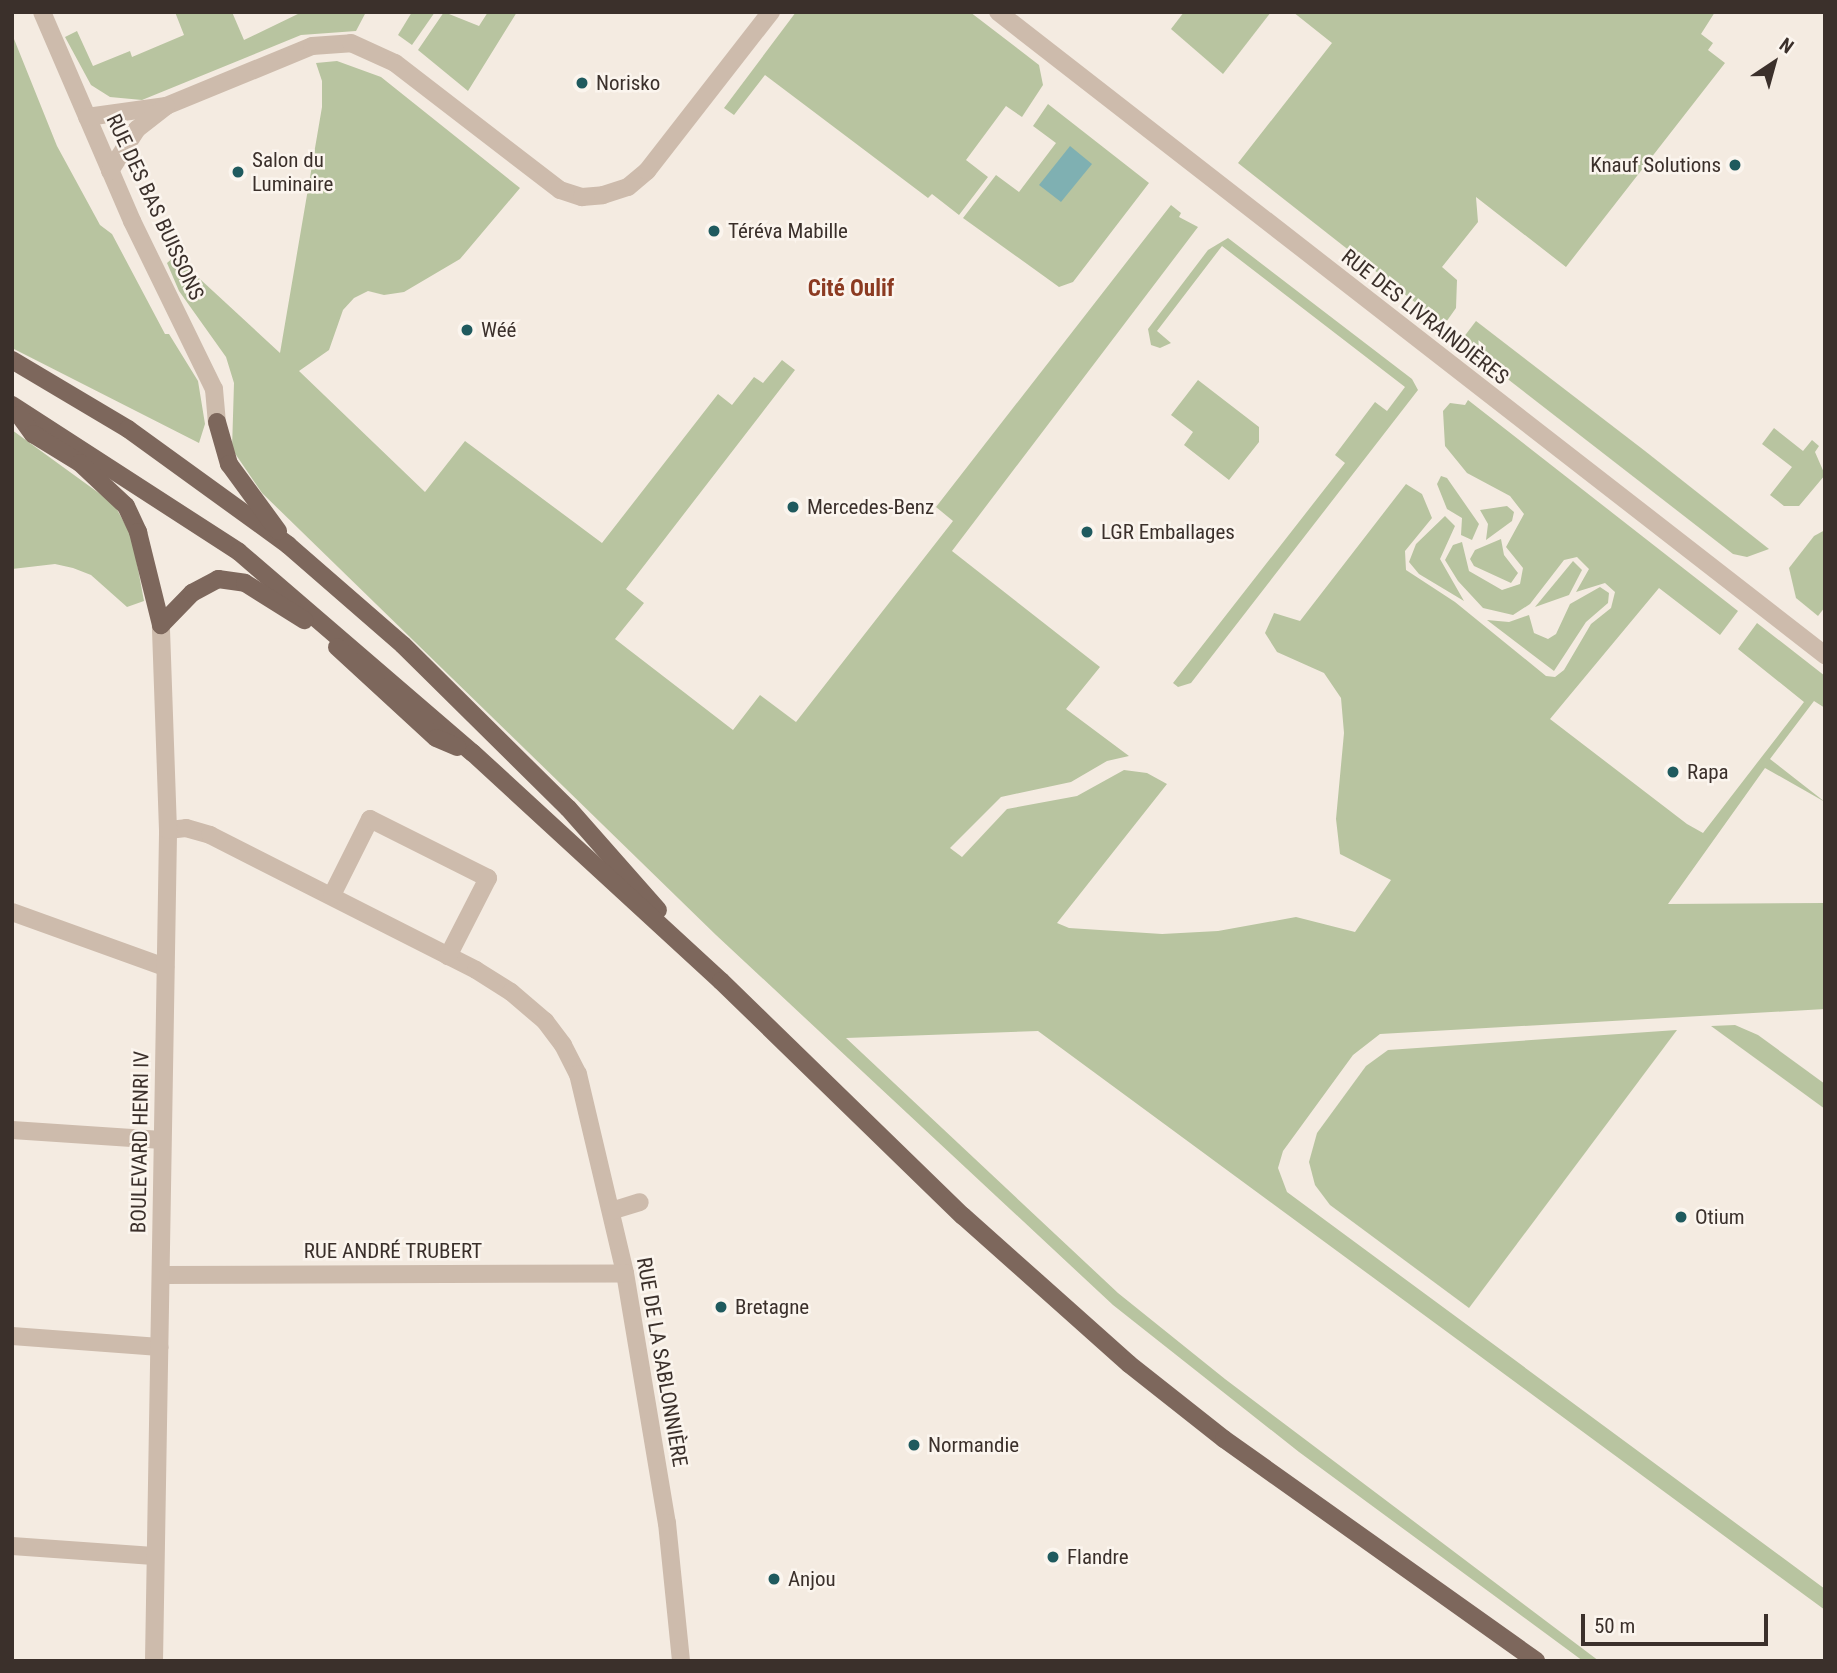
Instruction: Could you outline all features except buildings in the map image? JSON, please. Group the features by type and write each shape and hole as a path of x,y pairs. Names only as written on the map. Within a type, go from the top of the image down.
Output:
{"main road":[{"path":"12,360 128,429 288,545 403,645 568,808 721,981"},
{"path":"12,406 33,434 80,463 126,506 138,532 160,625"},
{"path":"12,406 240,552 473,753 721,981 963,1216 1129,1364 1224,1439 1536,1661"},
{"path":"218,422 229,464 288,545"},
{"path":"160,625 192,593 218,579 245,583 288,608 331,642 436,738 473,753"}],"street":[{"name":"RUE DES BAS BUISSONS","path":"42,12 110,172 209,378 218,422"},
{"path":"87,117 166,106 312,46 351,43 395,63 560,190 593,197 620,190 647,171 771,12"},
{"name":"RUE DES LIVRAINDIÈRES","path":"998,12 1825,655"},
{"path":"110,172 137,129 166,106"},
{"name":"BOULEVARD HENRI IV","path":"154,1661 153,1556 160,1347 168,830 160,625"},
{"path":"332,895 370,819 488,878 448,956"},
{"name":"RUE DE LA SABLONNIÈRE","path":"168,830 186,828 210,835 332,895 511,992 545,1021 578,1074 625,1273 667,1523 681,1661"},
{"path":"12,912 165,967"},
{"path":"12,1130 162,1140"},
{"path":"611,1211 640,1202"},
{"name":"RUE ANDRÉ TRUBERT","path":"161,1275 625,1273"},
{"path":"12,1336 160,1347"},
{"path":"12,1546 153,1556"}],"green space":[{"path":"175,12 232,12 244,40 302,12 366,12 356,31 301,35 142,100 110,97 91,85 65,37 77,31 93,66 130,51 132,57 184,35"},
{"path":"412,12 435,12 412,45 398,35"},
{"path":"444,12 479,26 488,12 517,12 468,91 418,50"},
{"path":"796,12 970,12 1039,65 1043,85 1022,117 1006,106 966,160 988,177 959,215 932,194 928,198 765,75 734,115 724,108"},
{"path":"1184,12 1271,12 1223,74 1171,29"},
{"path":"1293,12 1715,12 1701,34 1713,43 1708,50 1725,63 1566,267 1476,197 1478,222 1442,267 1457,280 1456,308 1444,325 1238,163 1332,43"},
{"path":"12,34 57,146 100,225 112,234 165,334 169,334 198,381 205,424 199,443 12,348"},
{"path":"337,61 381,77 520,188 460,259 404,292 384,295 368,291 354,298 343,310 329,350 299,371 425,492 465,441 602,543 718,394 732,405 754,377 763,383 782,360 795,370 626,589 644,603 615,639 733,730 760,695 796,722 953,521 936,507 1171,205 1181,213 1179,217 1198,227 952,551 1100,667 1066,709 1129,756 1107,761 1071,782 1001,797 950,848 962,857 1007,809 1077,796 1124,770 1147,773 1167,784 1057,923 1069,928 1162,934 1218,931 1296,917 1355,932 1391,880 1340,854 1336,819 1344,733 1341,698 1324,673 1277,652 1265,633 1274,613 1300,621 1406,484 1422,494 1432,518 1405,551 1406,570 1455,602 1546,676 1555,677 1564,670 1591,624 1611,608 1615,592 1605,583 1576,592 1589,569 1577,557 1564,560 1530,604 1513,615 1483,608 1458,581 1445,560 1453,545 1462,542 1469,571 1502,590 1520,584 1523,568 1506,547 1524,514 1510,496 1467,473 1445,446 1443,411 1450,403 1465,405 1468,400 1738,611 1720,635 1659,588 1550,719 1687,824 1703,833 1804,702 1738,649 1757,623 1825,676 1825,708 1814,701 1770,759 1825,802 1765,768 1668,904 1825,903 1825,1009 1380,1034 1353,1055 1283,1151 1278,1168 1287,1192 1825,1589 1825,1610 1038,1031 846,1038 1118,1293 1225,1379 1599,1661 1583,1661 1299,1452 1113,1305 716,935 262,493 232,449 234,383 226,357 179,291 167,263 175,256 280,353 322,107 322,81 316,63"},
{"path":"1048,104 1149,183 1073,282 1059,287 963,218 996,175 1019,192 1056,143 1033,126"},
{"path":"1228,238 1412,379 1418,390 1191,683 1178,687 1173,683 1345,463 1335,455 1375,402 1387,411 1405,387 1222,246 1157,331 1171,343 1160,348 1151,345 1148,329 1208,250"},
{"path":"1476,321 1769,549 1747,557 1733,554 1460,342"},
{"path":"1198,380 1259,427 1259,442 1229,480 1184,445 1193,432 1171,415"},
{"path":"1774,428 1803,451 1812,440 1819,446 1815,452 1825,475 1799,506 1784,506 1770,495 1792,467 1762,444"},
{"path":"12,430 114,504 132,537 144,601 127,607 91,575 73,568 55,564 12,569"},
{"path":"1441,476 1447,478 1479,524 1472,540 1461,535 1462,518 1447,509 1437,484"},
{"path":"1507,506 1514,512 1512,521 1486,540 1488,524 1480,510"},
{"path":"1445,516 1455,526 1440,559 1464,601 1419,574 1409,562 1416,544"},
{"path":"1825,530 1825,607 1818,616 1796,598 1789,568 1814,536"},
{"path":"1501,539 1504,555 1518,573 1511,583 1474,566 1470,559 1475,550"},
{"path":"1573,561 1582,570 1569,595 1535,607"},
{"path":"1600,587 1609,593 1608,603 1586,622 1554,671 1487,620 1509,622 1529,615 1534,633 1548,639 1556,634 1570,604"},
{"path":"1735,1025 1758,1035 1825,1084 1825,1109 1711,1026"},
{"path":"1677,1030 1469,1308 1330,1205 1315,1185 1309,1162 1317,1133 1366,1066 1388,1050"}],"water":[{"path":"1070,146 1092,164 1061,202 1039,185"}],"place":[{"name":"Norisko","path":"582,83"},
{"name":"Knauf Solutions","path":"1735,165"},
{"name":"Salon du Luminaire","path":"238,172"},
{"name":"Téréva Mabille","path":"714,231"},
{"name":"Wéé","path":"467,330"},
{"name":"Mercedes-Benz","path":"793,507"},
{"name":"LGR Emballages","path":"1087,532"},
{"name":"Rapa","path":"1673,772"},
{"name":"Otium","path":"1681,1217"},
{"name":"Bretagne","path":"721,1307"},
{"name":"Normandie","path":"914,1445"},
{"name":"Flandre","path":"1053,1557"},
{"name":"Anjou","path":"774,1579"}],"district":[{"name":"Cité Oulif","path":"851,289"}]}
